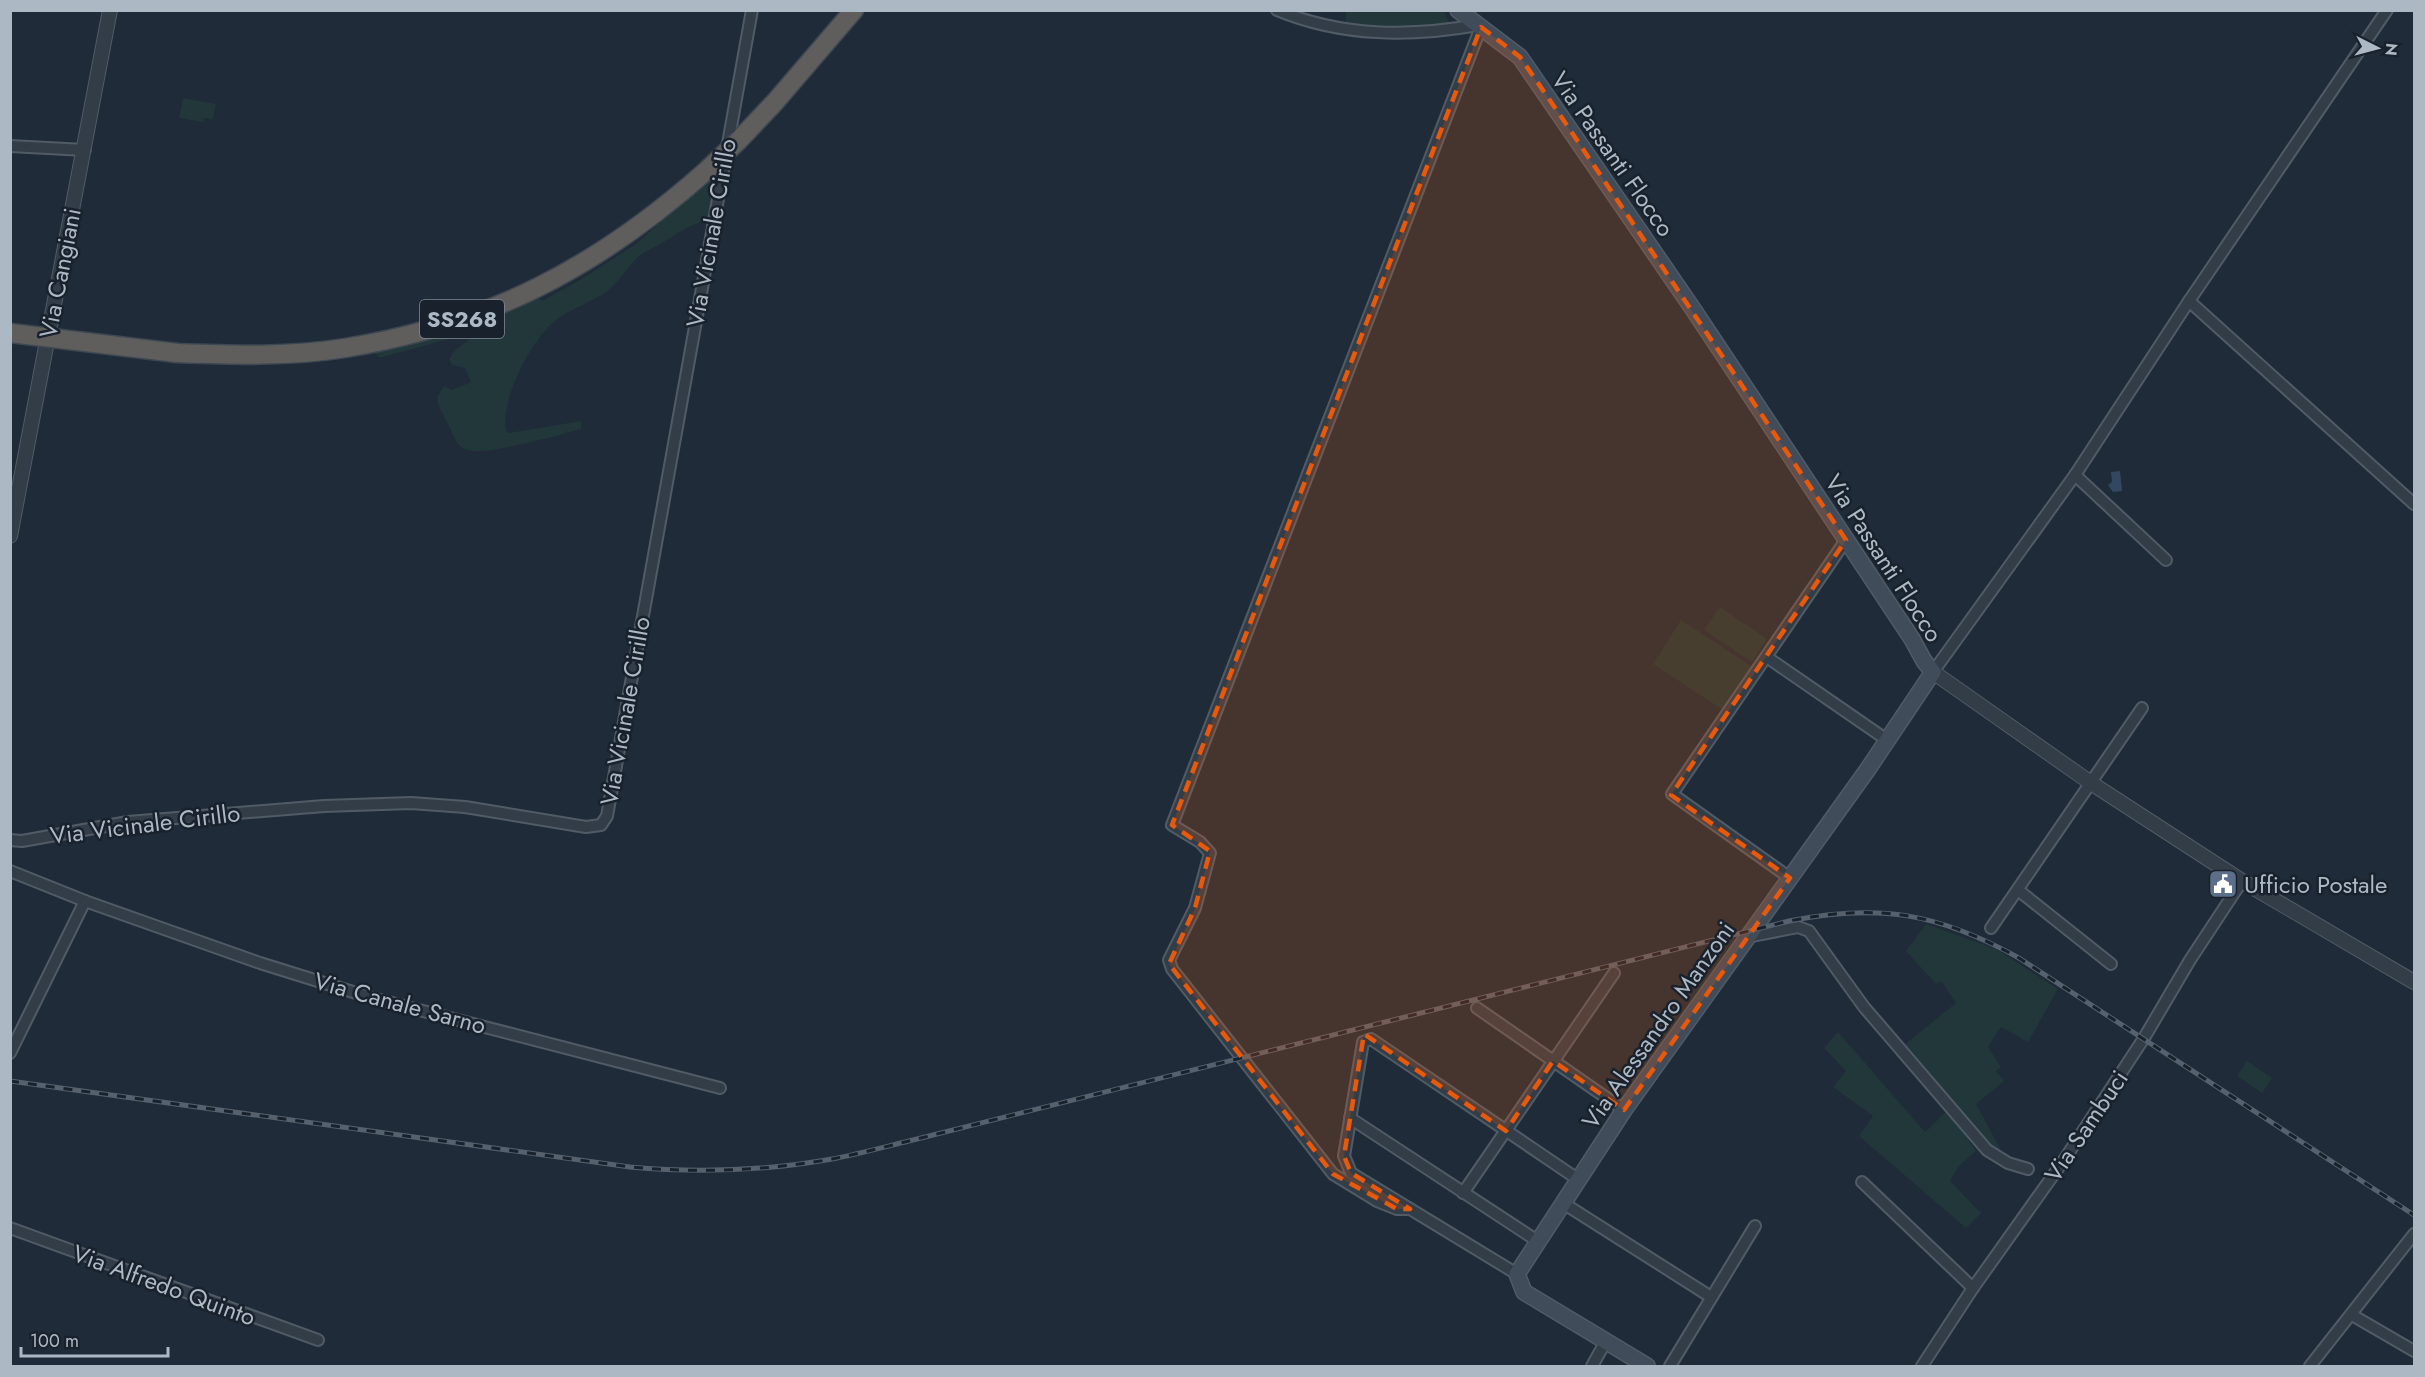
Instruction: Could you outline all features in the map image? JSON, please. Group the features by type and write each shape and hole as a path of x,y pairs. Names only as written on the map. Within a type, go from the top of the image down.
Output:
{"highway":[{"name":"SS268","path":"10,333 177,353 264,355 335,349 420,333 506,303 550,282 595,256 665,208 739,140 854,10"}],"main road":[{"name":"Via Passanti Flocco","path":"1458,10 1520,57 1846,540 1912,639 1924,662 1933,672"},
{"name":"Via Alessandro Manzoni","path":"1517,1274 1624,1110 1868,769 1933,672"},
{"path":"1517,1274 1524,1292 1647,1366"}],"street":[{"name":"Via Cangiani","path":"10,536 110,10"},
{"name":"Via Vicinale Cirillo","path":"10,840 22,841 128,822 324,806 411,803 465,807 586,827 601,825 607,816 752,10"},
{"path":"1277,10 1310,21 1365,32 1427,33 1480,26 1172,825 1200,842 1210,853 1195,908 1169,960 1172,969 1333,1173 1377,1201 1397,1209 1410,1209"},
{"path":"1933,672 2075,475 2189,301 2387,10"},
{"path":"10,146 85,150"},
{"path":"2189,301 2415,504"},
{"path":"2075,475 2166,560"},
{"path":"1790,878 1672,794 1846,540"},
{"path":"1771,660 1887,740"},
{"name":"Via Passanti Flocco","path":"1933,672 2091,783 2242,881 2415,982"},
{"path":"1991,928 2142,708"},
{"path":"10,872 85,901 10,1053"},
{"name":"Via Sambuci","path":"1922,1366 1973,1288 2076,1142 2144,1038 2219,913 2242,881"},
{"path":"2018,890 2111,964"},
{"name":"Via Canale Sarno","path":"85,901 260,963 369,997 720,1088"},
{"path":"1747,937 1798,927 1809,931 1864,1007 1987,1150 2008,1163 2028,1169"},
{"path":"1463,1193 1614,973"},
{"path":"1478,1008 1624,1110"},
{"path":"1517,1274 1351,1173 1344,1156 1363,1042 1371,1039 1579,1180"},
{"path":"1350,1118 1539,1242"},
{"path":"1862,1182 1973,1288"},
{"path":"1563,1203 1712,1297"},
{"path":"1670,1366 1755,1226"},
{"name":"Via Alfredo Quinto","path":"10,1228 318,1340"},
{"path":"2310,1366 2415,1234"},
{"path":"2352,1315 2415,1351"},
{"path":"1592,1366 1606,1341"}],"highlighted area":[{"path":"1481,27 1520,57 1846,540 1671,795 1790,878 1624,1110 1553,1061 1506,1131 1364,1034 1344,1156 1351,1173 1410,1209 1397,1209 1333,1174 1169,964 1195,908 1210,851 1172,825 1173,818"}],"green space":[{"path":"1346,10 1443,11 1449,22 1408,27 1346,24"},
{"path":"183,98 216,104 213,119 204,118 203,122 179,118"},
{"path":"714,174 717,175 709,220 689,227 637,258 606,292 555,321 527,356 508,403 505,418 506,431 509,433 581,421 581,429 505,448 468,450 460,446 456,440 437,397 444,386 452,390 471,382 465,368 453,365 449,361 454,352 469,340 474,332 383,357 379,357 372,351 424,340 538,298 542,301 636,244"},
{"path":"1720,607 1767,639 1752,662 1704,630"},
{"path":"1681,620 1751,666 1723,710 1653,664"},
{"path":"1926,924 1996,949 2058,989 2028,1042 2001,1027 1988,1047 2001,1067 1996,1071 2004,1081 1976,1104 2001,1150 1994,1155 1976,1134 1967,1138 1976,1151 1959,1166 1950,1181 1981,1213 1966,1228 1859,1136 1873,1116 1833,1087 1846,1071 1824,1048 1838,1032 1925,1132 1951,1107 1904,1045 1956,1003 1942,982 1935,983 1906,951"},
{"path":"2247,1061 2272,1078 2262,1093 2237,1076"}],"water":[{"path":"2120,471 2122,491 2113,492 2108,485 2112,482 2111,472"}],"railway":[{"path":"10,1081 630,1167 706,1170 782,1166 832,1159 871,1150 1789,921 1852,913 1880,913 1907,916 1962,931 2019,958 2414,1215"}],"place":[{"name":"Ufficio Postale","path":"2223,884"}]}
